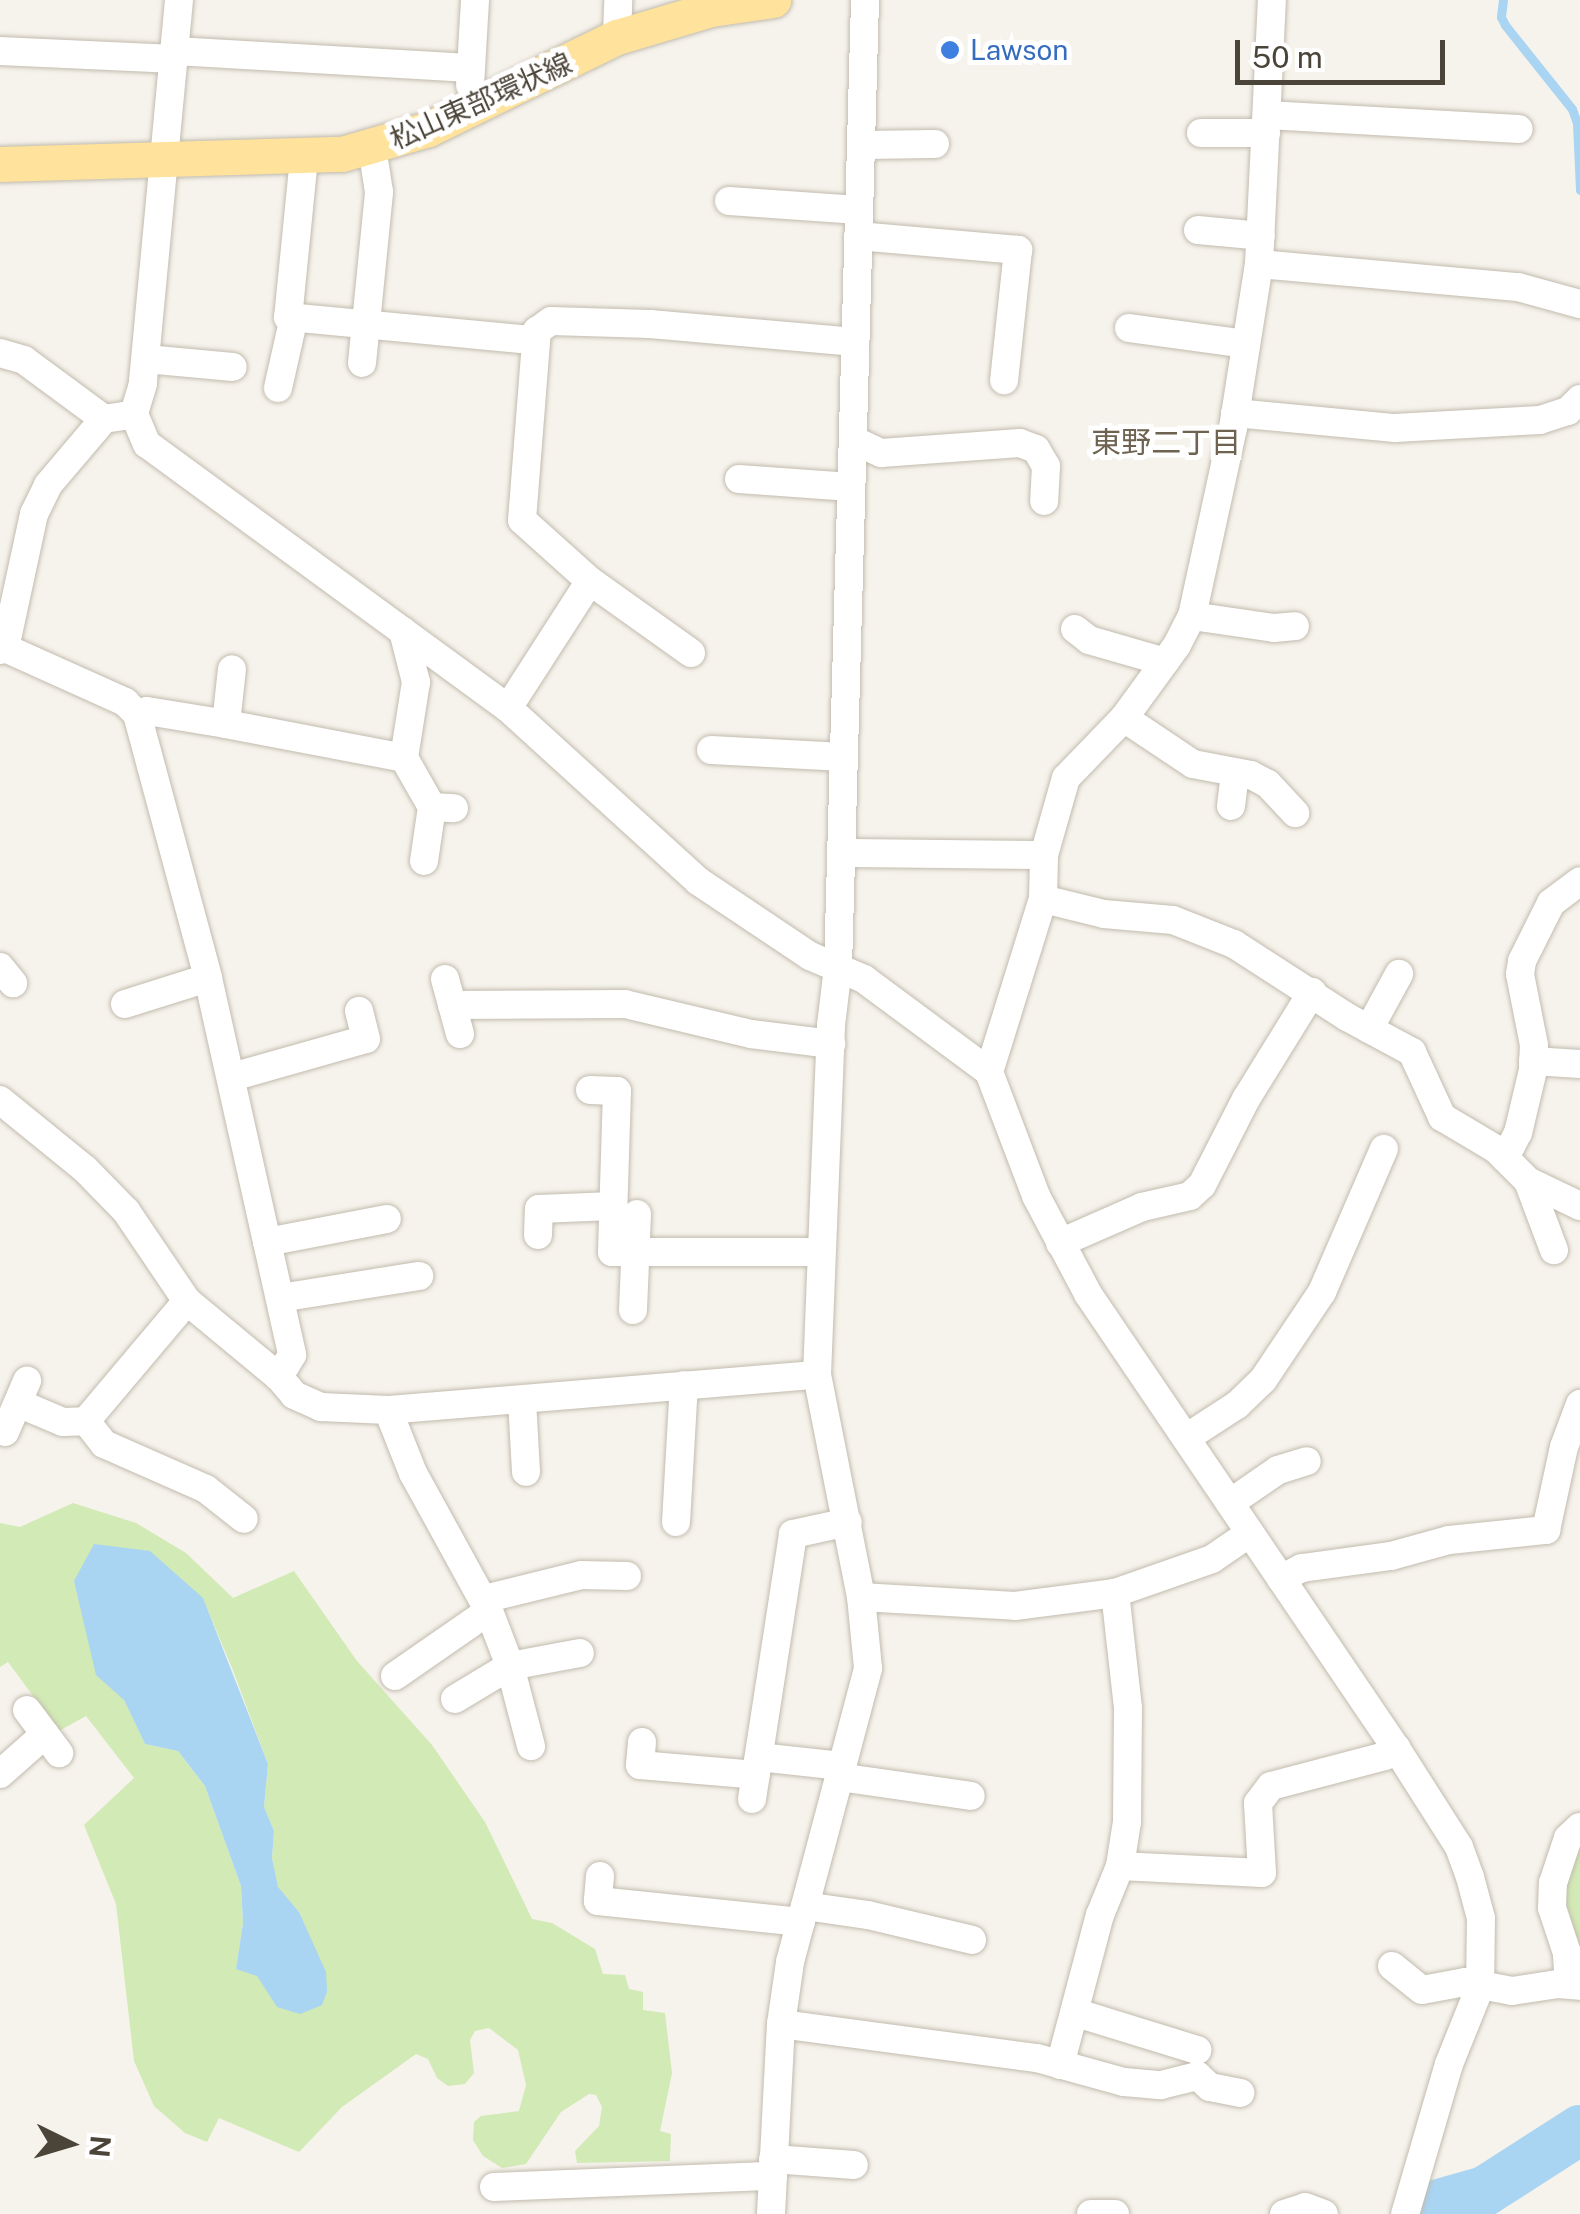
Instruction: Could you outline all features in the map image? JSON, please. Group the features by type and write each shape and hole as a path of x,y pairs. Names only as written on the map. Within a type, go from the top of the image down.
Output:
{"main road":[{"name":"松山東部環状線","path":"0,164 167,156 304,158 372,147 468,111 617,38 711,9 773,0"}],"street":[{"path":"180,0 146,359 134,414 147,444 508,708 698,881 810,956 864,979 989,1072 1036,1196 1088,1294 1396,1748 1459,1847 1470,1877 1484,1956 1480,1986 1475,2008 1453,2051 1405,2214"},
{"path":"468,111 475,0"},
{"path":"617,38 618,0"},
{"path":"771,2214 781,2024 803,1914 868,1668 862,1597 817,1376 842,853 864,0"},
{"path":"989,1072 1044,898 1044,855 1066,778 1124,718 1165,662 1192,616 1235,413 1260,250 1272,0"},
{"path":"0,51 470,68"},
{"path":"1201,133 1267,124 1519,129"},
{"path":"861,145 935,144"},
{"path":"362,363 379,192 372,147"},
{"path":"304,158 288,316 534,340"},
{"path":"729,201 1018,250 1004,380"},
{"path":"1198,230 1260,250 1518,287 1580,304"},
{"path":"278,388 294,317"},
{"path":"691,653 590,581 522,520 534,340 543,324 551,320 650,324 855,342"},
{"path":"1129,328 1246,344"},
{"path":"0,353 24,360 104,419"},
{"path":"146,359 232,367"},
{"path":"1235,413 1395,428 1540,420 1568,411 1580,399"},
{"path":"134,414 104,419 48,485 34,514 2,649 125,702 137,714 232,1076 280,1298 292,1355 280,1378"},
{"path":"852,440 882,452 1020,443 1036,449 1046,466 1044,501"},
{"path":"739,479 852,486"},
{"path":"508,708 590,581"},
{"path":"1192,616 1274,628 1294,626"},
{"path":"1074,629 1108,646 1165,662"},
{"path":"402,631 416,682 404,758"},
{"path":"226,724 232,669"},
{"path":"137,714 147,711 226,724 404,758 443,808 424,861"},
{"path":"1124,718 1193,764 1235,772 1268,784 1296,813"},
{"path":"711,750 844,757"},
{"path":"1231,806 1235,772"},
{"path":"842,853 1044,855"},
{"path":"1506,1158 1528,1103 1533,1061 1522,961 1551,903 1580,881"},
{"path":"1044,898 1104,914 1173,920 1200,927 1412,1052 1442,1117 1506,1158 1528,1182 1554,1250"},
{"path":"1369,1028 1399,974"},
{"path":"125,1004 208,978"},
{"path":"460,1034 449,992 625,1004 751,1034 830,1044"},
{"path":"1060,1243 1142,1207 1190,1196 1202,1185 1246,1099 1312,992"},
{"path":"232,1076 366,1038 360,1011"},
{"path":"1533,1061 1580,1064"},
{"path":"590,1090 616,1091 625,1210 612,1252 821,1252"},
{"path":"0,1100 85,1169 126,1211 187,1301 280,1378 294,1396 321,1407 388,1410 817,1376"},
{"path":"1186,1438 1237,1405 1262,1380 1322,1292 1384,1149"},
{"path":"1528,1182 1580,1206"},
{"path":"538,1236 538,1209 625,1210"},
{"path":"267,1242 387,1220"},
{"path":"633,1310 636,1253"},
{"path":"280,1298 419,1276"},
{"path":"86,1421 187,1301"},
{"path":"676,1522 684,1385"},
{"path":"5,1432 22,1392 63,1422 86,1421"},
{"path":"522,1400 526,1472"},
{"path":"1281,1579 1302,1568 1391,1556 1449,1540 1546,1530 1569,1486 1564,1447 1580,1404"},
{"path":"388,1410 413,1473 486,1605 510,1666 531,1746"},
{"path":"86,1421 104,1444 206,1489 244,1519"},
{"path":"1230,1503 1278,1470 1307,1461"},
{"path":"756,1777 793,1534 848,1522"},
{"path":"862,1597 1015,1606 1115,1594 1212,1559 1250,1533"},
{"path":"395,1676 486,1605 582,1575 627,1576"},
{"path":"1060,2065 1100,1915 1120,1866 1127,1822 1128,1708 1115,1594"},
{"path":"455,1699 510,1666 580,1653"},
{"path":"0,1774 52,1744 27,1710"},
{"path":"642,1742 640,1765 756,1777 841,1772 971,1796"},
{"path":"1120,1866 1262,1873 1258,1802 1272,1786 1384,1756 1396,1748"},
{"path":"1392,1966 1422,1990 1465,1982 1512,1991 1575,1985 1552,1908 1553,1883 1568,1838 1580,1827"},
{"path":"600,1876 598,1901 670,1895 803,1914 868,1915 972,1940"},
{"path":"1076,2013 1198,2050"},
{"path":"781,2024 1037,2058 1124,2082 1161,2085 1198,2076 1210,2087 1240,2093"},
{"path":"494,2187 854,2165"},
{"path":"1284,2214 1304,2207 1324,2214"},
{"path":"1091,2214 1115,2214"}],"green space":[{"path":"73,1503 136,1523 186,1553 233,1598 294,1571 357,1661 432,1745 485,1822 532,1919 552,1923 595,1949 603,1974 625,1975 629,1989 643,1992 643,2010 665,2013 672,2073 660,2131 671,2134 670,2161 577,2163 575,2151 599,2126 602,2107 596,2095 589,2094 561,2112 526,2164 502,2168 483,2156 473,2140 474,2122 481,2116 519,2111 526,2085 518,2050 489,2028 475,2031 470,2040 474,2073 465,2084 448,2086 437,2078 428,2059 416,2054 342,2107 299,2152 219,2118 207,2142 185,2133 154,2106 134,2061 116,1904 84,1825 134,1778 86,1716 59,1731 8,1662 0,1667 0,1523 20,1527","holes":["74,1581 203,1599 268,1764 264,1807 274,1831 272,1858 278,1888 299,1912 236,1969 243,1923 241,1886 205,1786 178,1751 145,1744 86,1620"]},
{"path":"1580,1844 1580,1952 1564,1895"}],"water":[{"path":"94,1544 150,1551 203,1598 268,1764 264,1807 274,1831 272,1858 278,1887 299,1912 326,1972 327,1992 322,2005 300,2014 277,2007 257,1976 236,1969 243,1923 241,1886 205,1786 178,1751 145,1744 124,1700 96,1675 74,1581"}],"waterway":[{"path":"1503,0 1501,17 1505,25 1572,109 1577,123 1580,190"},
{"path":"1428,2207 1485,2191 1580,2130"}],"place":[{"name":"Lawson","path":"950,50"}],"district":[{"name":"東野二丁目","path":"1166,442"}]}
